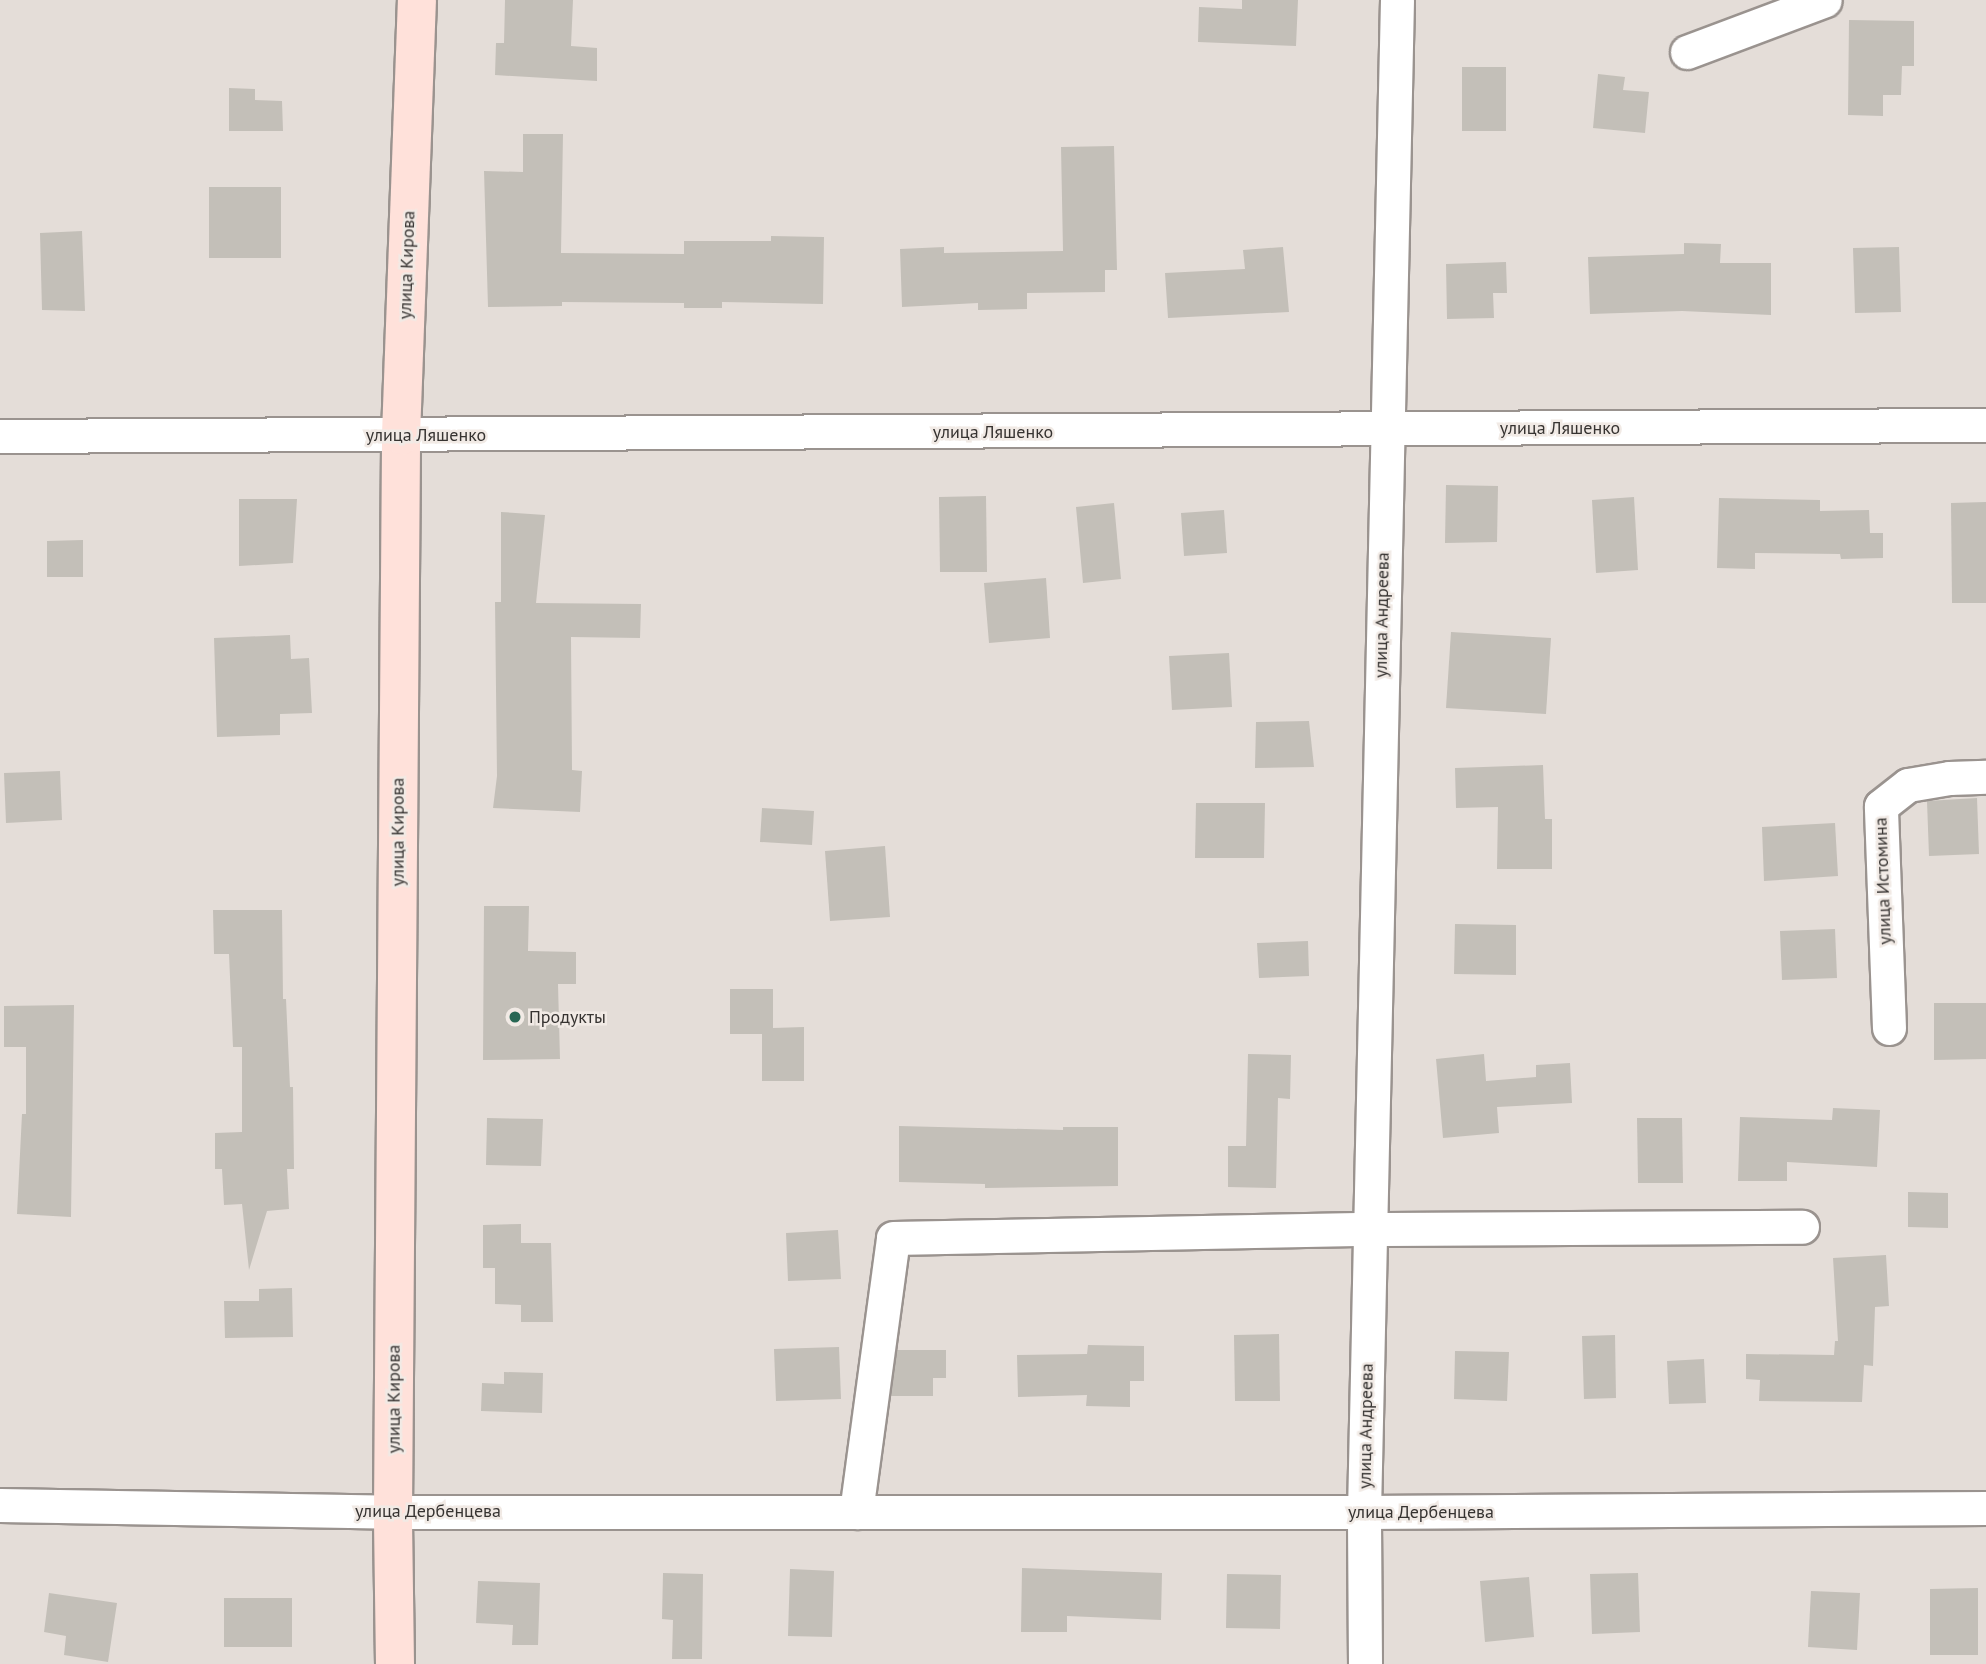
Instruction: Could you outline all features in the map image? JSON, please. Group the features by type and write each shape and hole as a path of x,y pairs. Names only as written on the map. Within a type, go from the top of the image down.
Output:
{"main road":[{"name":"улица Кирова","path":"395,1664 393,1511 401,435 416,0"}],"street":[{"name":"улица Андреева","path":"1365,1664 1364,1512 1397,0"},
{"path":"1687,52 1825,0"},
{"name":"улица Ляшенко","path":"0,436 1986,425"},
{"name":"улица Истомина","path":"1889,1028 1881,806 1908,785 1950,778 1986,777"},
{"path":"856,1512 893,1238 1370,1229 1802,1227"},
{"name":"улица Дербенцева","path":"0,1504 393,1511 856,1512 1986,1508"}],"building":[{"path":"505,0 573,0 571,46 597,48 597,81 495,75 496,43 504,43"},
{"path":"1242,0 1298,0 1296,46 1198,42 1199,7 1242,9"},
{"path":"1849,20 1914,21 1914,66 1902,66 1901,95 1883,95 1883,116 1848,115"},
{"path":"1462,67 1506,67 1506,131 1462,131"},
{"path":"1598,74 1625,77 1623,90 1649,92 1645,133 1593,128"},
{"path":"229,88 255,89 255,100 282,101 283,131 229,131"},
{"path":"523,134 563,134 561,253 684,254 684,241 771,241 771,236 824,237 823,304 722,302 722,308 684,308 684,303 562,302 562,306 488,307 484,171 523,172"},
{"path":"1114,146 1117,270 1105,270 1105,292 1027,293 1027,309 978,310 978,303 902,307 900,249 944,247 944,253 1063,251 1061,147"},
{"path":"209,187 281,187 281,258 209,258"},
{"path":"82,231 85,311 42,310 40,233"},
{"path":"1684,243 1721,244 1720,263 1771,263 1771,315 1682,311 1590,314 1588,257 1684,254"},
{"path":"1283,247 1289,312 1168,318 1165,273 1245,269 1243,250"},
{"path":"1899,247 1901,312 1855,313 1853,248"},
{"path":"1506,262 1507,293 1493,293 1494,318 1447,319 1446,264"},
{"path":"1446,485 1498,486 1497,542 1445,543"},
{"path":"986,496 987,572 940,572 939,497"},
{"path":"1634,497 1638,570 1596,573 1592,500"},
{"path":"1719,498 1820,500 1820,511 1869,510 1870,533 1883,533 1883,558 1841,559 1840,554 1755,553 1755,569 1717,568"},
{"path":"239,499 297,499 293,563 239,566"},
{"path":"1986,502 1986,603 1952,603 1951,503"},
{"path":"1114,503 1121,579 1083,583 1076,507"},
{"path":"1224,510 1227,553 1184,556 1181,513"},
{"path":"501,512 545,515 536,603 641,604 640,638 571,637 572,770 582,771 580,812 493,808 497,776 495,602 501,602"},
{"path":"83,540 83,577 47,577 47,541"},
{"path":"1046,578 1050,638 989,643 984,583"},
{"path":"1451,632 1551,638 1546,714 1446,708"},
{"path":"290,635 291,659 309,658 312,713 280,714 280,735 217,737 214,638"},
{"path":"1229,653 1232,707 1172,710 1169,656"},
{"path":"1309,721 1314,767 1255,768 1256,722"},
{"path":"1543,765 1545,819 1552,819 1552,869 1497,869 1498,807 1456,808 1455,768"},
{"path":"60,771 62,820 6,823 4,773"},
{"path":"1977,798 1979,854 1929,856 1927,801"},
{"path":"1196,803 1265,803 1264,858 1195,858"},
{"path":"762,808 814,811 812,845 760,842"},
{"path":"1835,823 1838,876 1764,881 1762,827"},
{"path":"885,846 890,917 830,921 825,851"},
{"path":"484,906 529,906 528,951 576,952 576,984 558,984 560,1059 483,1060"},
{"path":"213,910 282,910 283,999 286,999 290,1087 293,1087 294,1169 287,1169 289,1209 267,1211 249,1270 242,1204 224,1205 222,1169 215,1169 215,1133 242,1132 242,1047 233,1047 229,954 214,954"},
{"path":"1455,924 1516,925 1516,975 1454,974"},
{"path":"1835,929 1837,978 1782,980 1780,931"},
{"path":"1308,941 1309,976 1259,978 1257,943"},
{"path":"730,989 773,989 773,1028 804,1027 804,1081 762,1081 762,1034 730,1034"},
{"path":"1934,1003 1986,1003 1986,1059 1934,1060"},
{"path":"74,1005 71,1217 17,1214 22,1114 26,1114 26,1047 4,1047 4,1006"},
{"path":"1248,1054 1291,1055 1290,1099 1278,1098 1276,1188 1228,1187 1228,1146 1246,1146"},
{"path":"1484,1054 1486,1081 1536,1077 1536,1065 1570,1063 1572,1103 1497,1107 1499,1133 1443,1138 1436,1059"},
{"path":"1833,1108 1880,1110 1877,1167 1787,1162 1787,1181 1738,1181 1740,1117 1832,1120"},
{"path":"487,1118 543,1119 541,1166 486,1165"},
{"path":"1637,1118 1682,1118 1683,1183 1638,1183"},
{"path":"899,1126 1063,1130 1063,1127 1118,1127 1118,1186 985,1188 985,1184 899,1182"},
{"path":"1908,1192 1948,1193 1948,1228 1908,1227"},
{"path":"521,1224 521,1243 551,1243 553,1322 521,1322 521,1305 495,1304 495,1268 483,1268 483,1225"},
{"path":"838,1230 841,1279 788,1281 786,1233"},
{"path":"1886,1255 1889,1306 1875,1307 1873,1366 1864,1365 1862,1402 1759,1401 1760,1380 1746,1379 1746,1354 1834,1355 1835,1341 1838,1341 1833,1258"},
{"path":"292,1288 293,1337 225,1338 224,1301 259,1301 259,1289"},
{"path":"1279,1334 1280,1401 1235,1401 1234,1335"},
{"path":"1615,1335 1616,1398 1584,1399 1582,1336"},
{"path":"1088,1345 1144,1346 1144,1381 1130,1381 1130,1407 1086,1406 1087,1395 1018,1397 1017,1355 1087,1354"},
{"path":"839,1347 841,1399 776,1401 774,1349"},
{"path":"897,1350 946,1350 946,1378 933,1378 933,1396 891,1396"},
{"path":"1455,1351 1509,1352 1507,1401 1454,1399"},
{"path":"1704,1359 1706,1403 1669,1404 1667,1361"},
{"path":"504,1372 543,1373 542,1413 481,1411 482,1383 504,1384"},
{"path":"1022,1568 1162,1573 1161,1620 1067,1616 1067,1632 1021,1632"},
{"path":"790,1569 834,1571 832,1637 788,1636"},
{"path":"663,1573 703,1574 702,1659 672,1659 673,1620 662,1619"},
{"path":"1638,1573 1640,1632 1592,1634 1590,1574"},
{"path":"1227,1574 1281,1575 1280,1629 1226,1628"},
{"path":"1529,1577 1534,1637 1485,1642 1480,1581"},
{"path":"478,1581 540,1583 538,1645 512,1645 513,1625 476,1623"},
{"path":"1978,1588 1978,1655 1930,1655 1930,1589"},
{"path":"1811,1591 1860,1593 1857,1650 1808,1647"},
{"path":"49,1593 117,1603 108,1662 64,1655 66,1636 44,1632"},
{"path":"224,1598 292,1598 292,1647 224,1647"}],"place":[{"name":"Продукты","path":"515,1017"}]}
